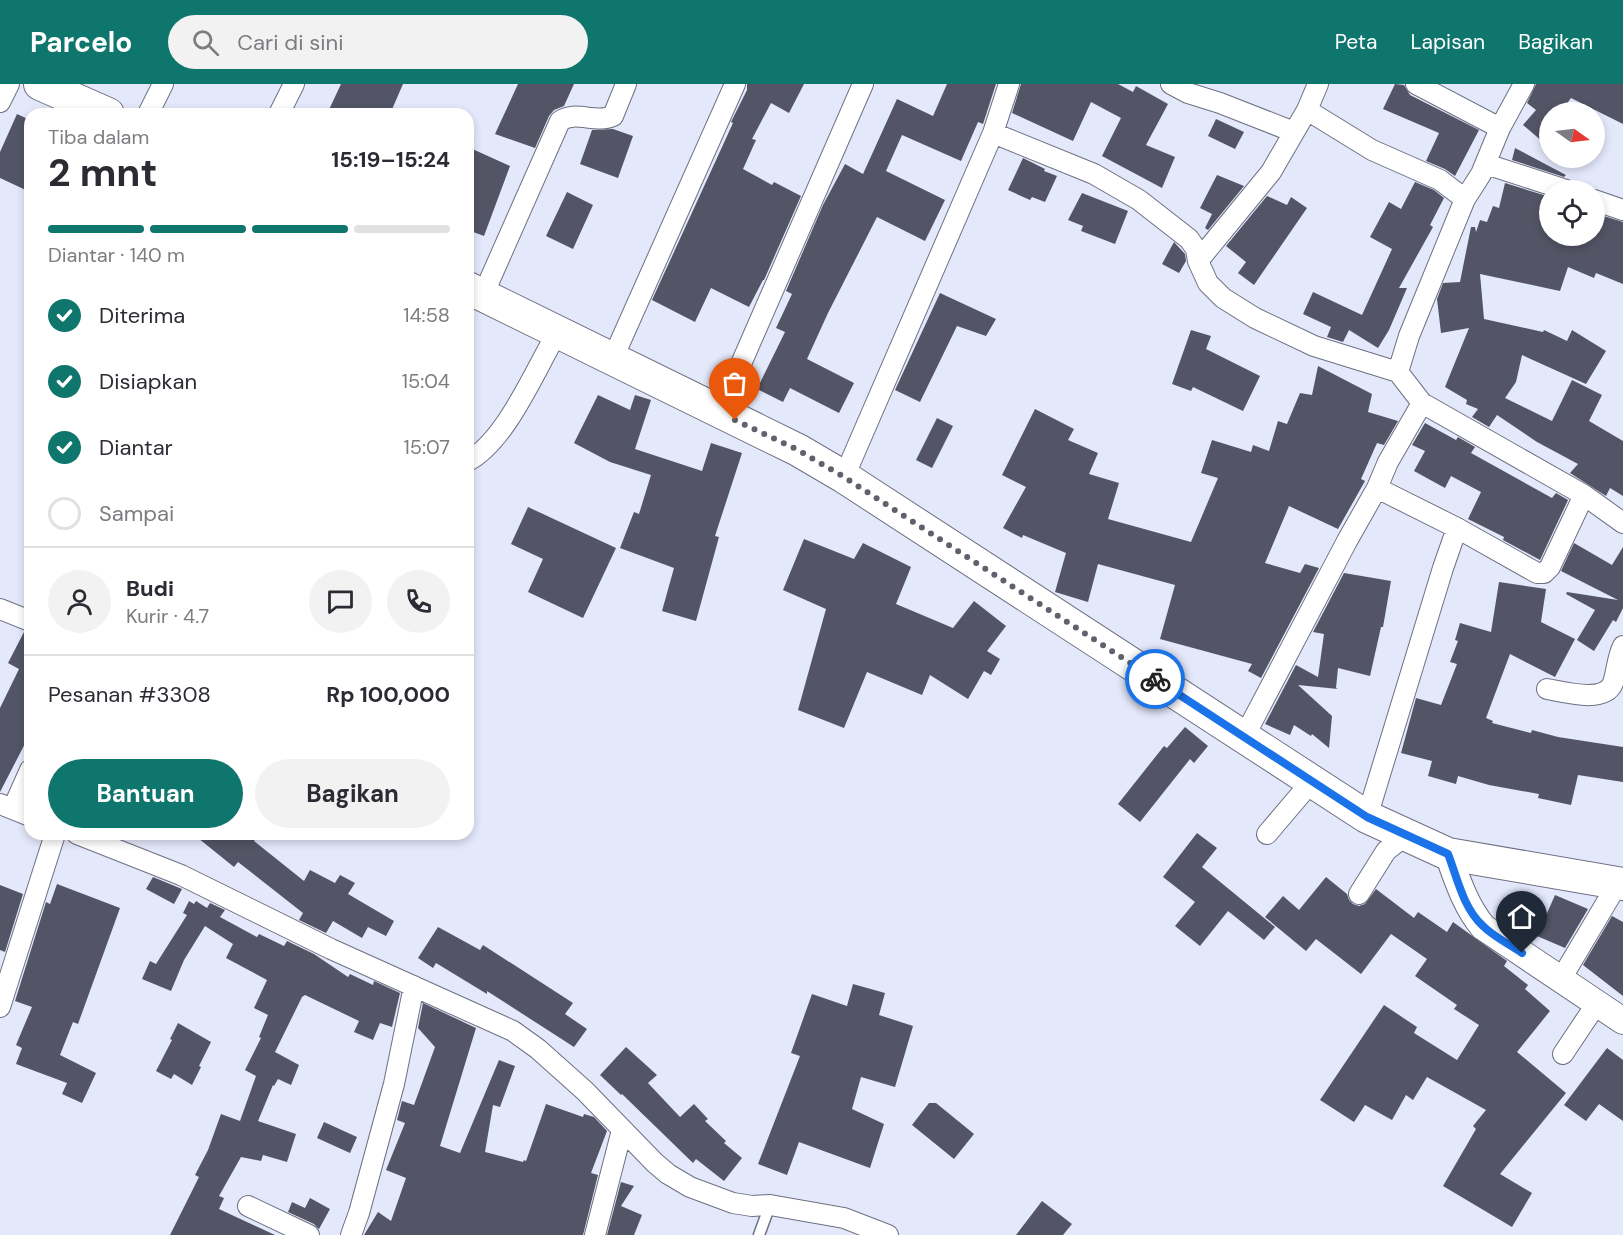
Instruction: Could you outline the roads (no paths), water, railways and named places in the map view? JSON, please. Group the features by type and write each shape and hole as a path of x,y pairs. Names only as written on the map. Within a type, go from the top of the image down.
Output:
{"main road":[{"path":"40,84 94,108"},
{"path":"476,291 798,450 844,477 1367,817 1448,854 1621,883"}],"street":[{"path":"0,102 9,84"},
{"path":"151,108 164,84"},
{"path":"282,108 294,84"},
{"path":"476,291 560,121 566,117 599,119 613,116 626,84"},
{"path":"613,358 735,84"},
{"path":"720,412 862,84"},
{"path":"844,477 993,133 1009,84"},
{"path":"1171,84 1188,93 1294,132"},
{"path":"1198,261 1271,172 1307,110 1318,84"},
{"path":"1416,84 1500,128"},
{"path":"1398,372 1409,336 1466,199 1486,164 1500,128 1524,84"},
{"path":"1307,110 1372,150 1440,180 1466,199"},
{"path":"993,133 1094,174 1139,200 1189,239 1196,249 1198,261 1208,283 1222,298 1255,318 1314,346 1398,372 1422,403 1584,495 1623,523"},
{"path":"1486,164 1539,181"},
{"path":"1605,204 1623,210"},
{"path":"474,458 503,428 557,333"},
{"path":"1244,737 1377,488 1388,462 1422,403"},
{"path":"1377,488 1457,528 1537,573 1544,573 1550,567 1584,495"},
{"path":"1367,817 1457,528"},
{"path":"0,609 24,619"},
{"path":"1547,689 1601,695 1612,684 1623,646"},
{"path":"1267,834 1312,781"},
{"path":"14,809 24,785"},
{"path":"1359,894 1386,851 1406,835"},
{"path":"0,1007 53,840"},
{"path":"92,840 181,875 331,949 513,1031 538,1049 585,1091 668,1174 690,1187 733,1203 752,1206 770,1205 844,1218 888,1235"},
{"path":"1448,854 1462,893 1473,915 1483,927 1623,1021"},
{"path":"1561,979 1621,883"},
{"path":"351,1235 394,1084 414,986"},
{"path":"1563,1054 1597,1003"},
{"path":"595,1235 622,1130"},
{"path":"248,1206 309,1235"}],"lane":[{"path":"759,1235 770,1205"}]}
